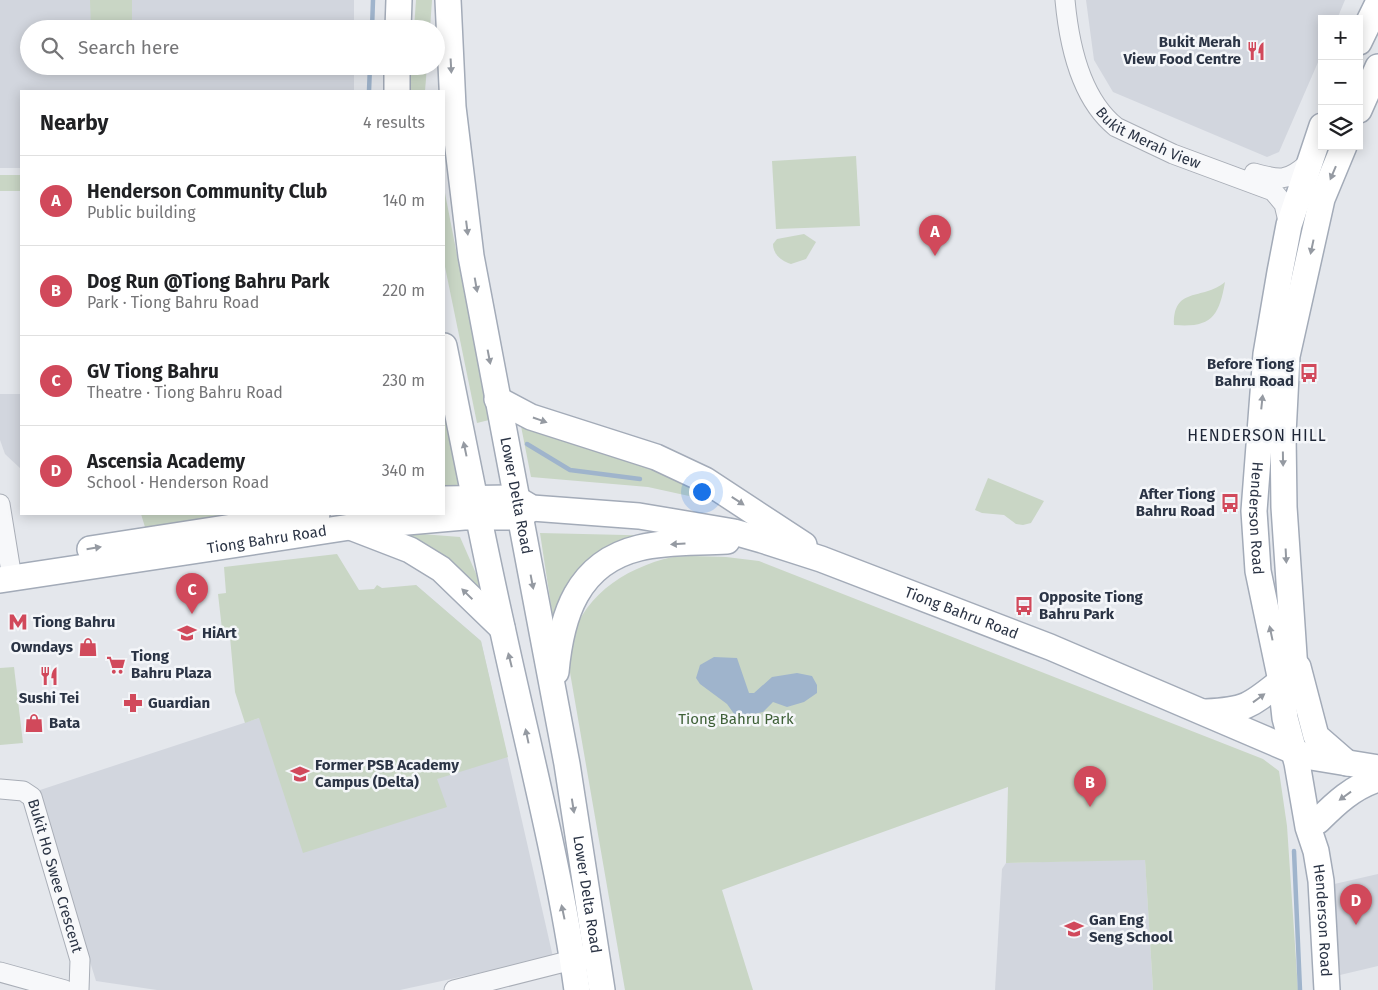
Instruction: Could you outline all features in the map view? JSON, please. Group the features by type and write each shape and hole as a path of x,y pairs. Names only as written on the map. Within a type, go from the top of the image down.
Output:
{"main road":[{"path":"398,20 399,0"},
{"name":"Lower Delta Road","path":"448,0 453,107 471,256 497,398 522,508 598,954 602,990"},
{"path":"1363,34 1378,3"},
{"path":"1361,105 1378,67"},
{"path":"396,90 397,75"},
{"name":"Henderson Road","path":"1316,851 1318,821 1299,754 1286,718 1281,681 1258,571 1254,511 1266,354 1289,225 1307,164 1318,136"},
{"name":"Henderson Road","path":"1327,990 1321,881 1316,851 1308,827 1299,754 1283,480 1283,434 1288,356 1322,199 1342,150"},
{"name":"Lower Delta Road","path":"445,357 449,400 477,507 573,960 577,990"},
{"path":"497,398 531,417 656,457 706,480 791,535 821,559"},
{"name":"Tiong Bahru Road","path":"445,499 477,507"},
{"name":"Tiong Bahru Road","path":"445,512 477,507 639,516 734,532 821,559 1095,666 1198,712 1258,734 1299,754 1378,768"},
{"name":"Tiong Bahru Road","path":"6,571 293,515"},
{"name":"Tiong Bahru Road","path":"6,571 350,527 426,515"},
{"path":"350,527 410,550 441,569 502,628"},
{"path":"553,696 558,647 566,613 590,574 609,561 637,548 660,544 762,540"},
{"path":"1291,626 1302,691 1316,736 1348,763"},
{"path":"1198,712 1243,708 1256,701 1281,681"},
{"path":"1318,821 1346,794 1365,783 1378,779"}],"street":[{"name":"Bukit Merah View","path":"1065,0 1068,27 1079,67 1088,91 1108,121 1116,127 1173,154 1273,191 1284,204 1289,225"},
{"name":"Bukit Merah View","path":"1075,0 1077,26 1094,84 1108,108 1122,121 1151,136 1207,158 1277,180 1298,172 1307,164"},
{"path":"0,504 6,571"},
{"name":"Bukit Ho Swee Crescent","path":"0,789 23,791 32,797 80,960 79,990"},
{"path":"454,990 598,954"},
{"path":"0,972 65,990"}],"shaded area":[{"path":"0,0 354,0 354,20 20,20 20,75 354,75 354,90 20,90 20,168 0,168"},
{"path":"1086,0 1345,0 1339,15 1318,15 1318,62 1279,152 1267,157 1113,92 1094,60"},
{"path":"0,394 20,394 20,468 5,454 0,440"},
{"name":"Former PSB Academy Campus (Delta)","path":"416,585 481,641 553,957 400,990 157,990 96,981 37,791 259,718"},
{"name":"Gan Eng Seng School","path":"1145,859 1153,990 995,990 1002,869 1006,863"},
{"path":"1378,874 1378,966 1340,975 1330,885"}],"green space":[{"path":"90,0 132,0 132,20 91,20"},
{"path":"416,0 432,0 431,20 415,20"},
{"path":"410,75 426,75 425,90 409,90"},
{"path":"856,156 860,226 776,229 772,161"},
{"path":"0,175 20,175 20,191 0,191"},
{"path":"445,193 489,420 477,423 445,267"},
{"path":"804,234 816,242 806,259 791,264 776,254 773,244 777,239"},
{"path":"1225,282 1220,304 1211,318 1197,324 1174,325 1178,304 1190,296 1216,288"},
{"path":"445,383 467,483 445,487"},
{"path":"520,421 651,465 730,505 648,487 531,477"},
{"path":"988,478 1044,501 1031,523 1016,524 1004,515 982,513 975,510"},
{"path":"141,515 285,515 148,537"},
{"path":"383,531 460,537 488,601"},
{"path":"540,533 711,537 602,564 554,625"},
{"path":"337,554 359,590 374,589 377,585 382,588 416,585 481,641 508,757 437,779 447,807 303,853 259,718 245,723 235,692 230,637 223,638 218,594 226,593 224,567"},
{"name":"Tiong Bahru Park","path":"671,557 726,557 759,561 1263,759 1279,771 1287,826 1298,990 1153,990 1145,860 1006,863 1008,787 722,890 753,990 625,990 568,661 571,641 587,608 613,583 628,573"},
{"path":"14,667 23,743 0,745 0,668"}],"water":[{"path":"714,657 737,658 749,693 754,693 772,677 797,673 812,676 817,685 817,693 804,702 787,707 773,702 763,712 737,718 727,704 700,684 696,678 700,665"}],"waterway":[{"path":"372,20 373,0"},
{"path":"369,90 370,75"},
{"path":"527,444 570,470 640,479"},
{"path":"1294,851 1300,990"}],"place":[{"name":"Bukit Merah View Food Centre","path":"1256,51"},
{"name":"Henderson Community Club","path":"935,256"},
{"name":"Before Tiong Bahru Road","path":"1309,373"},
{"name":"After Tiong Bahru Road","path":"1230,503"},
{"name":"Opposite Tiong Bahru Park","path":"1024,606"},
{"name":"GV Tiong Bahru","path":"192,614"},
{"name":"Tiong Bahru","path":"18,622"},
{"name":"HiArt","path":"187,633"},
{"name":"Owndays","path":"88,647"},
{"name":"Tiong Bahru Plaza","path":"116,665"},
{"name":"Sushi Tei","path":"49,676"},
{"name":"Guardian","path":"133,703"},
{"name":"Bata","path":"34,723"},
{"name":"Former PSB Academy Campus (Delta)","path":"300,774"},
{"name":"Dog Run @Tiong Bahru Park","path":"1090,807"},
{"name":"Ascensia Academy","path":"1356,925"},
{"name":"Gan Eng Seng School","path":"1074,929"}],"district":[{"name":"HENDERSON HILL","path":"1257,435"}]}
